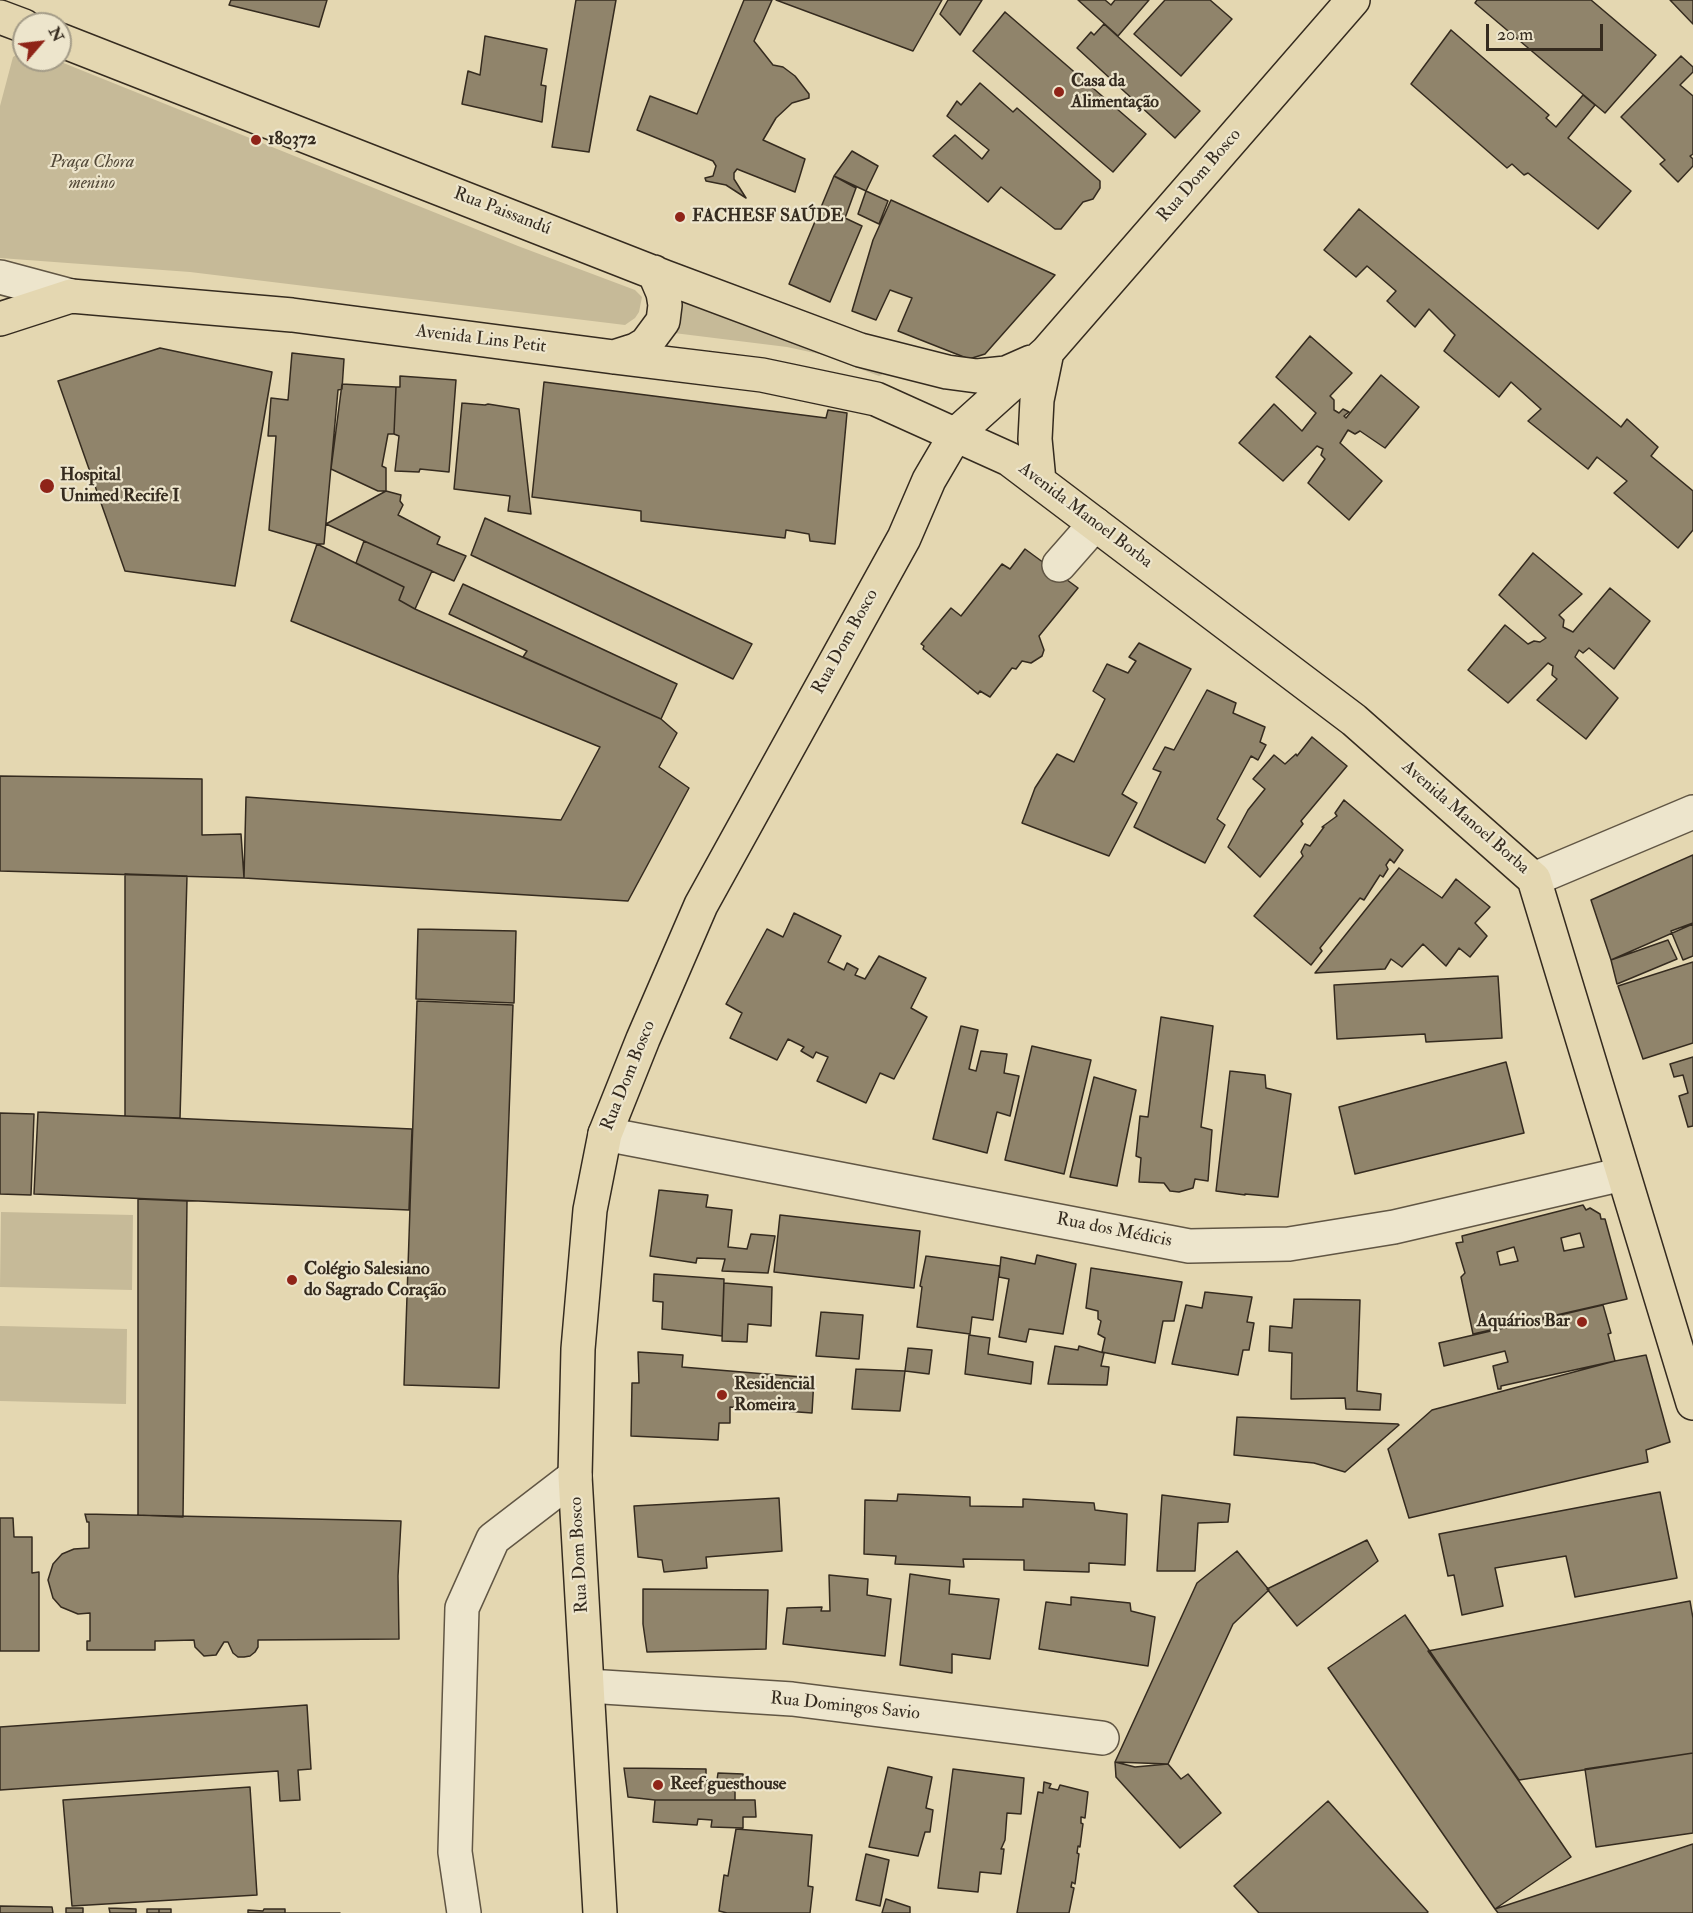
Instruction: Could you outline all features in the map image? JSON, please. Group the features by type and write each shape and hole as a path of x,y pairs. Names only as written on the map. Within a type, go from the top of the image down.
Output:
{"main road":[{"name":"Rua Dom Bosco","path":"600,1913 575,1476 578,1349 590,1210 605,1134 701,905 893,556 929,480 956,434 1047,352 1353,0"},
{"name":"Rua Paissandú","path":"72,45 860,350 947,372"},
{"path":"614,357 646,344 663,321 665,305 663,293 654,272"},
{"name":"Avenida Lins Petit","path":"0,320 71,296 292,315 762,375 876,399 956,434"},
{"name":"Rua Dom Bosco","path":"947,372 977,376 1006,373 1025,366 1047,352"},
{"path":"1039,481 1035,440 1037,400 1047,352"},
{"name":"Avenida Manoel Borba","path":"956,434 1009,459 1354,720 1534,879 1693,1403"}],"street":[{"path":"0,277 71,296"},
{"path":"1059,565 1095,524"},
{"path":"1534,879 1693,812"},
{"name":"Rua dos Médicis","path":"605,1134 1189,1246 1289,1244 1383,1229 1623,1174"},
{"path":"464,1913 455,1852 462,1608 493,1539 575,1476"},
{"name":"Rua Domingos Savio","path":"588,1686 792,1699 1102,1738"}],"green space":[{"name":"Praça Chora menino","path":"12,61 12,72 72,72 72,66 518,246 635,290 642,297 639,312 625,325 190,272 0,258 0,106"},
{"path":"683,298 882,372 882,375 879,376 824,355 787,347 674,333 669,326"},
{"path":"1,1212 133,1215 132,1290 0,1287"},
{"path":"0,1326 127,1329 126,1404 0,1401"}],"building":[{"path":"231,0 327,0 319,27 229,5"},
{"path":"576,0 616,0 589,152 552,147"},
{"path":"744,0 772,0 754,41 773,65 783,67 795,76 809,94 809,98 792,103 776,118 763,140 805,159 795,192 737,169 734,179 746,198 726,185 706,181 705,178 713,176 716,166 713,161 637,130 650,96 697,114"},
{"path":"776,0 942,0 913,51"},
{"path":"948,0 982,0 960,35 940,14"},
{"path":"1078,0 1105,0 1111,5 1115,0 1149,0 1118,36"},
{"path":"1165,0 1210,0 1232,19 1181,76 1134,34"},
{"path":"1477,0 1591,0 1656,55 1605,113 1475,3"},
{"path":"1670,0 1693,0 1693,24"},
{"name":"Casa da Alimentação","path":"1005,12 1146,134 1113,172 973,51"},
{"path":"1104,24 1200,111 1175,138 1077,48 1091,32 1094,35"},
{"path":"1451,30 1549,115 1546,118 1556,127 1583,95 1595,105 1568,138 1631,191 1598,229 1528,173 1524,175 1512,164 1507,168 1411,84"},
{"path":"485,36 547,49 541,85 546,86 542,122 462,104 468,71 480,75"},
{"path":"1681,56 1693,67 1693,72 1680,85 1693,96 1693,154 1690,156 1693,159 1693,166 1678,182 1660,164 1665,160 1621,117"},
{"path":"980,83 1013,112 1017,108 1100,181 1100,188 1093,199 1083,202 1061,229 1055,229 1001,187 988,202 933,156 955,135 982,159 989,150 947,116 957,101 961,105"},
{"path":"852,151 878,166 866,191 834,176"},
{"path":"834,176 856,188 845,218 862,226 830,302 789,284"},
{"path":"866,191 888,201 879,224 858,214"},
{"path":"891,200 1055,275 985,354 969,359 898,331 912,298 890,290 876,320 852,311 873,240"},
{"path":"1359,209 1621,427 1627,419 1658,447 1651,456 1693,491 1693,530 1678,548 1614,493 1627,481 1597,457 1588,469 1528,421 1541,409 1511,382 1499,397 1444,351 1455,335 1429,309 1415,327 1387,301 1396,291 1367,266 1356,277 1324,250"},
{"path":"1310,336 1352,373 1330,396 1334,400 1334,410 1339,413 1343,409 1349,412 1344,416 1346,418 1381,375 1419,407 1385,448 1360,431 1355,434 1348,430 1340,443 1382,481 1349,520 1308,483 1325,459 1321,455 1323,449 1317,446 1283,481 1239,443 1274,404 1302,431 1316,413 1276,377"},
{"path":"160,348 272,372 235,586 125,571 58,381"},
{"path":"292,353 344,359 342,389 338,390 324,544 269,530 276,436 268,436 271,398 288,400"},
{"path":"400,376 456,380 449,472 420,469 419,472 395,471 399,436 394,434 396,387 400,387"},
{"path":"544,382 826,418 828,410 847,413 835,544 810,541 809,534 786,530 785,538 641,521 641,511 532,497"},
{"path":"342,384 396,387 394,434 388,434 382,466 386,468 386,491 378,491 331,469"},
{"path":"462,403 519,409 531,514 508,511 510,496 454,489"},
{"path":"386,491 401,495 400,501 403,505 398,515 440,537 437,544 466,556 454,581 326,524"},
{"path":"485,518 752,644 733,679 471,555"},
{"path":"364,541 432,571 415,609 399,600 404,587 356,563"},
{"path":"317,544 404,587 399,600 415,609 661,719 677,733 659,767 689,788 628,901 244,878 246,797 561,820 600,747 291,621"},
{"path":"1025,549 1078,588 1039,636 1044,650 1042,656 1031,663 1022,661 1016,669 1012,668 990,697 980,691 978,694 923,649 924,646 921,644 951,608 961,616 1002,564 1010,569"},
{"path":"1533,553 1582,594 1559,615 1564,620 1563,627 1573,632 1610,588 1650,621 1614,669 1589,648 1583,653 1579,650 1575,657 1618,698 1586,739 1537,700 1557,679 1552,675 1553,666 1548,663 1508,703 1468,670 1505,625 1528,644 1534,641 1540,642 1546,638 1499,595"},
{"path":"463,584 677,684 661,719 523,657 527,651 449,614"},
{"path":"1139,643 1191,669 1122,794 1137,803 1109,856 1022,823 1035,788 1057,754 1074,762 1105,699 1093,691 1107,664 1128,673 1136,661 1129,657"},
{"path":"1207,690 1236,703 1233,713 1265,727 1260,742 1266,745 1258,760 1251,756 1217,819 1225,825 1205,863 1134,827 1161,772 1153,769 1165,747 1174,750"},
{"path":"1312,737 1347,766 1301,821 1303,824 1260,877 1228,847 1248,810 1265,789 1253,779 1274,755 1285,764 1296,754 1297,756"},
{"path":"0,776 202,779 202,835 241,834 244,878 0,871"},
{"path":"1344,800 1403,850 1394,863 1390,859 1383,877 1380,875 1364,900 1360,898 1320,948 1322,951 1311,965 1254,916 1303,856 1301,852 1305,844 1310,846 1324,827 1322,827 1337,816 1335,813"},
{"path":"1693,855 1693,924 1611,960 1591,900"},
{"path":"1399,868 1442,898 1456,879 1490,907 1475,923 1487,936 1470,957 1459,948 1446,966 1423,944 1402,967 1391,959 1385,969 1315,973"},
{"path":"125,874 187,876 180,1118 125,1116"},
{"path":"794,913 841,936 828,962 844,970 847,963 858,969 855,975 865,979 879,956 926,978 911,1008 927,1017 894,1079 880,1073 866,1103 817,1081 828,1057 816,1052 813,1058 801,1051 804,1047 788,1039 777,1060 730,1038 742,1013 726,1004 767,929 783,937"},
{"path":"1693,923 1693,956 1683,960 1671,931"},
{"path":"418,929 516,931 514,1003 416,999"},
{"path":"1668,940 1677,959 1617,984 1611,960"},
{"path":"1693,962 1693,1043 1643,1059 1618,986"},
{"path":"1498,976 1502,1038 1426,1042 1425,1034 1337,1039 1334,985"},
{"path":"417,1001 513,1005 499,1388 404,1385"},
{"path":"1161,1017 1213,1026 1201,1127 1212,1130 1208,1181 1195,1179 1193,1188 1179,1192 1170,1191 1164,1183 1139,1182 1141,1158 1136,1156 1140,1116 1148,1117"},
{"path":"961,1026 978,1030 969,1069 976,1071 981,1051 1007,1054 1004,1073 1019,1076 1010,1116 997,1112 987,1153 933,1139"},
{"path":"1032,1046 1091,1060 1064,1174 1005,1160"},
{"path":"1693,1057 1693,1126 1688,1127 1679,1096 1688,1093 1683,1075 1674,1077 1670,1064"},
{"path":"1506,1062 1524,1133 1355,1174 1339,1107"},
{"path":"1230,1071 1265,1075 1266,1088 1291,1094 1278,1197 1216,1191"},
{"path":"1094,1077 1136,1090 1117,1186 1070,1177"},
{"path":"38,1112 412,1129 409,1210 34,1194"},
{"path":"0,1113 34,1114 31,1195 0,1194"},
{"path":"659,1190 708,1195 706,1207 732,1210 728,1247 747,1249 751,1234 775,1236 768,1273 722,1271 725,1259 697,1258 696,1263 650,1256"},
{"path":"138,1199 187,1201 183,1517 138,1515"},
{"path":"1583,1205 1586,1210 1590,1208 1600,1214 1601,1219 1605,1219 1627,1299 1473,1334 1461,1277 1465,1273 1456,1243 1463,1242 1462,1236","holes":["1580,1233 1584,1247 1564,1251 1561,1238","1514,1247 1518,1261 1500,1265 1497,1252"]},
{"path":"780,1215 920,1231 914,1288 774,1272"},
{"path":"1037,1255 1076,1264 1063,1334 1029,1329 1026,1342 999,1337 1009,1279 999,1277 1001,1257 1035,1264"},
{"path":"926,1256 1000,1266 993,1320 972,1317 970,1334 917,1327 922,1287 920,1286"},
{"path":"1091,1268 1182,1282 1174,1321 1163,1321 1155,1363 1102,1352 1105,1338 1098,1334 1101,1321 1098,1319 1098,1311 1086,1308"},
{"path":"654,1274 724,1279 722,1336 662,1329 663,1302 653,1301"},
{"path":"724,1283 772,1287 771,1326 748,1324 747,1342 722,1341"},
{"path":"1205,1292 1252,1297 1247,1322 1254,1323 1249,1350 1243,1350 1238,1375 1172,1364 1186,1305 1202,1308"},
{"path":"1294,1299 1360,1300 1357,1391 1381,1394 1380,1410 1346,1409 1345,1398 1291,1399 1292,1353 1269,1351 1270,1326 1292,1328"},
{"path":"1603,1305 1611,1333 1608,1334 1615,1361 1501,1386 1501,1389 1498,1389 1493,1366 1508,1362 1505,1351 1444,1366 1439,1343"},
{"path":"821,1312 863,1315 859,1359 816,1356"},
{"path":"969,1335 990,1338 988,1354 1033,1362 1031,1384 965,1374"},
{"path":"1055,1346 1078,1350 1079,1346 1104,1353 1101,1366 1109,1367 1107,1385 1048,1384"},
{"path":"908,1348 932,1350 929,1374 905,1371"},
{"name":"Residencial Romeira","path":"638,1352 683,1355 682,1367 814,1378 812,1413 730,1407 730,1423 719,1423 718,1440 631,1436 632,1383 639,1383"},
{"path":"1646,1355 1670,1442 1646,1450 1648,1462 1409,1518 1388,1449 1432,1410 1615,1361"},
{"path":"856,1369 905,1371 900,1411 852,1409"},
{"path":"1237,1417 1399,1425 1345,1472 1314,1463 1234,1455"},
{"path":"1660,1492 1677,1578 1575,1597 1566,1556 1495,1568 1503,1606 1462,1615 1454,1575 1448,1576 1439,1534"},
{"path":"898,1494 970,1497 970,1506 1023,1507 1023,1499 1094,1503 1095,1510 1127,1514 1125,1565 1089,1563 1089,1572 1024,1570 1024,1560 963,1559 964,1567 895,1564 896,1556 864,1554 865,1500 897,1501"},
{"path":"1162,1495 1230,1504 1228,1522 1198,1523 1195,1571 1157,1571"},
{"path":"779,1498 782,1551 706,1557 707,1568 664,1572 662,1560 638,1557 634,1506"},
{"path":"85,1514 401,1521 398,1576 399,1639 258,1640 255,1652 244,1657 238,1657 233,1653 228,1642 224,1642 216,1655 204,1656 195,1647 194,1640 155,1641 155,1650 87,1650 87,1641 90,1641 90,1613 78,1614 61,1607 53,1598 48,1580 53,1564 62,1554 74,1549 89,1548 89,1522"},
{"path":"0,1518 13,1518 14,1537 32,1537 32,1573 39,1572 39,1651 0,1651"},
{"path":"1367,1540 1378,1561 1297,1626 1267,1589"},
{"path":"1237,1551 1269,1590 1233,1624 1168,1764 1135,1767 1115,1762 1197,1583"},
{"path":"910,1574 950,1580 949,1594 999,1599 990,1659 952,1654 952,1673 900,1665"},
{"path":"829,1575 868,1579 867,1595 891,1599 885,1656 783,1644 787,1608 822,1607 821,1611 830,1611"},
{"path":"643,1589 768,1590 766,1649 647,1652 643,1624"},
{"path":"1071,1597 1130,1603 1131,1611 1155,1617 1148,1666 1039,1649 1046,1602 1071,1605"},
{"path":"1690,1601 1693,1618 1693,1753 1519,1780 1428,1651"},
{"path":"1405,1615 1571,1857 1495,1909 1328,1668"},
{"path":"307,1705 311,1769 298,1770 300,1800 280,1801 278,1771 0,1790 0,1727"},
{"path":"1693,1753 1693,1833 1596,1847 1585,1769"},
{"path":"1115,1762 1168,1764 1181,1779 1188,1774 1221,1813 1180,1848 1116,1777"},
{"path":"888,1767 932,1777 926,1808 933,1810 930,1832 925,1832 918,1856 869,1847"},
{"path":"624,1768 706,1769 706,1780 717,1780 718,1773 743,1774 744,1789 735,1788 735,1800 655,1800 628,1797"},
{"path":"953,1769 1024,1778 1021,1814 1007,1813 1005,1840 1001,1849 1004,1849 1001,1874 980,1872 978,1892 938,1888"},
{"path":"1044,1782 1051,1784 1049,1788 1058,1790 1060,1785 1088,1792 1085,1818 1081,1817 1083,1824 1077,1853 1079,1854 1075,1884 1072,1882 1071,1887 1074,1888 1069,1913 1017,1913 1038,1792 1043,1793"},
{"path":"250,1787 257,1895 72,1906 63,1800"},
{"path":"655,1800 755,1800 756,1817 743,1817 743,1828 711,1827 712,1820 698,1819 697,1825 653,1822"},
{"path":"1328,1801 1427,1913 1259,1913 1234,1886"},
{"path":"736,1829 812,1835 808,1886 813,1887 810,1913 727,1913 719,1911 724,1875 728,1876"},
{"path":"1693,1844 1693,1913 1498,1913 1495,1909"},
{"path":"866,1854 889,1860 880,1906 856,1900"},
{"path":"886,1899 910,1907 910,1913 882,1913"},
{"path":"0,1906 52,1907 53,1913 0,1913"},
{"path":"66,1908 83,1908 83,1913 66,1913"},
{"path":"109,1908 136,1909 136,1913 110,1913"},
{"path":"147,1909 159,1909 159,1913 147,1913"},
{"path":"159,1909 171,1909 171,1913 159,1913"},
{"path":"264,1909 285,1909 285,1913 248,1913 248,1910 263,1911"}],"place":[{"name":"Casa da Alimentação","path":"1059,92"},
{"name":"180372","path":"256,140"},
{"name":"FACHESF SAÚDE","path":"680,217"},
{"name":"Hospital Unimed Recife I","path":"47,486"},
{"name":"Colégio Salesiano do Sagrado Coração","path":"292,1280"},
{"name":"Aquários Bar","path":"1582,1322"},
{"name":"Residencial Romeira","path":"722,1395"},
{"name":"Reef guesthouse","path":"658,1785"}]}
